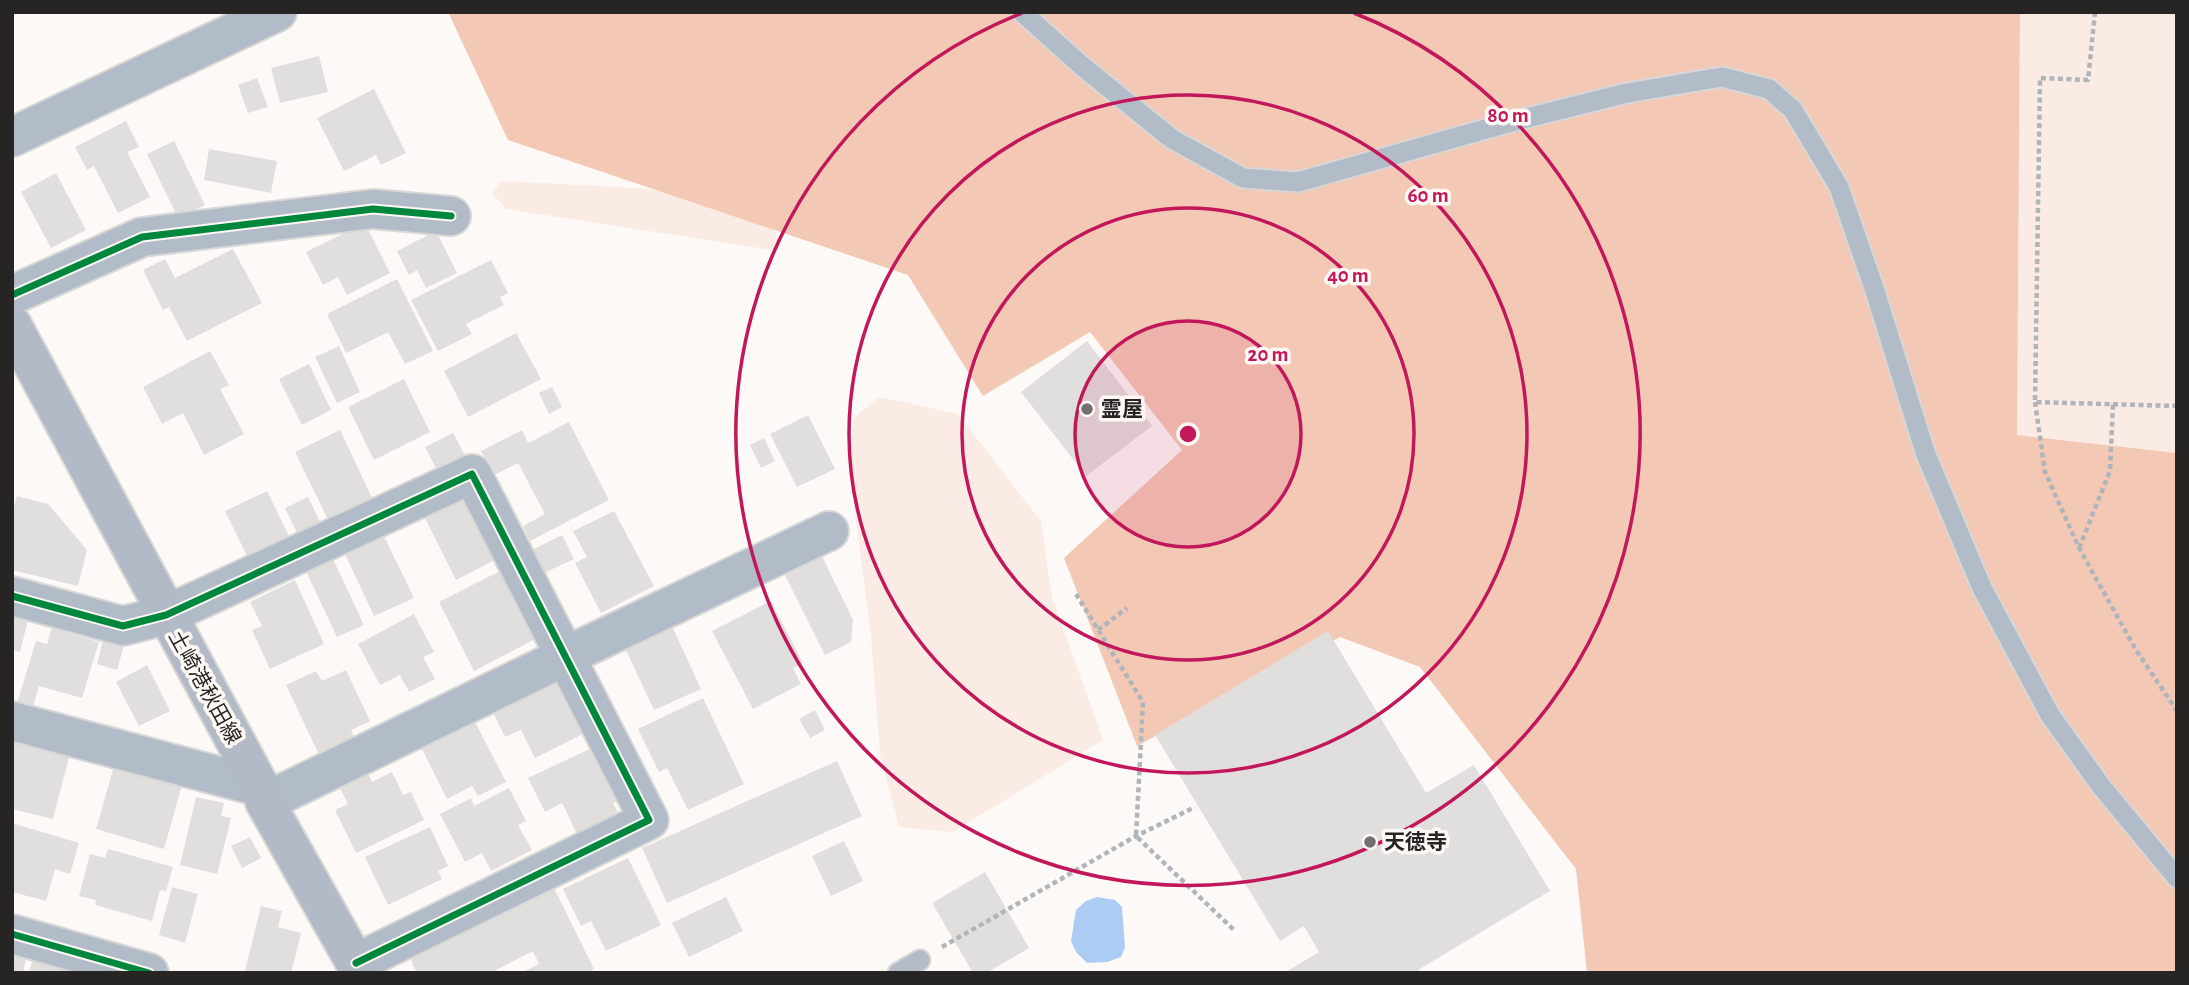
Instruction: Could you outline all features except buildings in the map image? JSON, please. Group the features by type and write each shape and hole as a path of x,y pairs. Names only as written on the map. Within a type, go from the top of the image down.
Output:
{"main road":[{"name":"土崎港秋田線","path":"12,324 262,795 358,968"}],"street":[{"path":"12,137 277,12"},
{"path":"12,295 142,237 373,209 451,216"},
{"path":"12,596 123,626 166,615 472,474 649,820 358,968"},
{"path":"12,721 262,795 566,656 829,531"},
{"path":"12,934 149,973"}],"lane":[{"path":"1023,12 1082,66 1172,138 1243,178 1298,182 1507,123 1627,93 1708,79 1722,77 1769,89 1793,110 1839,187 1875,291 1925,452 1982,588 2050,715 2101,786 2177,878"},
{"path":"898,973 920,960"}],"path":[{"path":"2095,12 2088,80 2040,78 2035,402 2045,472 2079,548 2136,650 2177,711"},
{"path":"2035,402 2177,406"},
{"path":"2079,548 2110,471 2113,404"},
{"path":"1076,594 1143,702 1136,836 1234,930"},
{"path":"1098,630 1127,608"},
{"path":"920,960 1136,836 1195,807"}],"shaded area":[{"path":"448,12 2020,12 2017,435 2177,453 2177,973 1587,973 1576,869 1420,667 1340,637 1137,746 1064,558 1182,450 1090,332 983,396 908,275 508,140"},
{"path":"2020,12 2177,12 2177,453 2017,435"},
{"path":"501,181 637,188 739,199 768,212 780,248 772,250 506,209 492,193"},
{"path":"879,397 958,414 1041,521 1052,597 1103,740 953,832 899,827 880,755 871,636 849,467 854,418"}],"water":[{"path":"1097,897 1115,900 1122,907 1125,947 1121,957 1107,962 1087,963 1076,952 1071,941 1076,910 1086,901"}],"cycle path":[{"path":"12,295 142,237 373,209 451,216"},
{"path":"12,596 123,626 166,615 472,474 649,820 356,963"},
{"path":"12,934 149,973"}],"place":[{"name":"霊屋","path":"1087,409"},
{"name":"天徳寺","path":"1370,842"}]}
